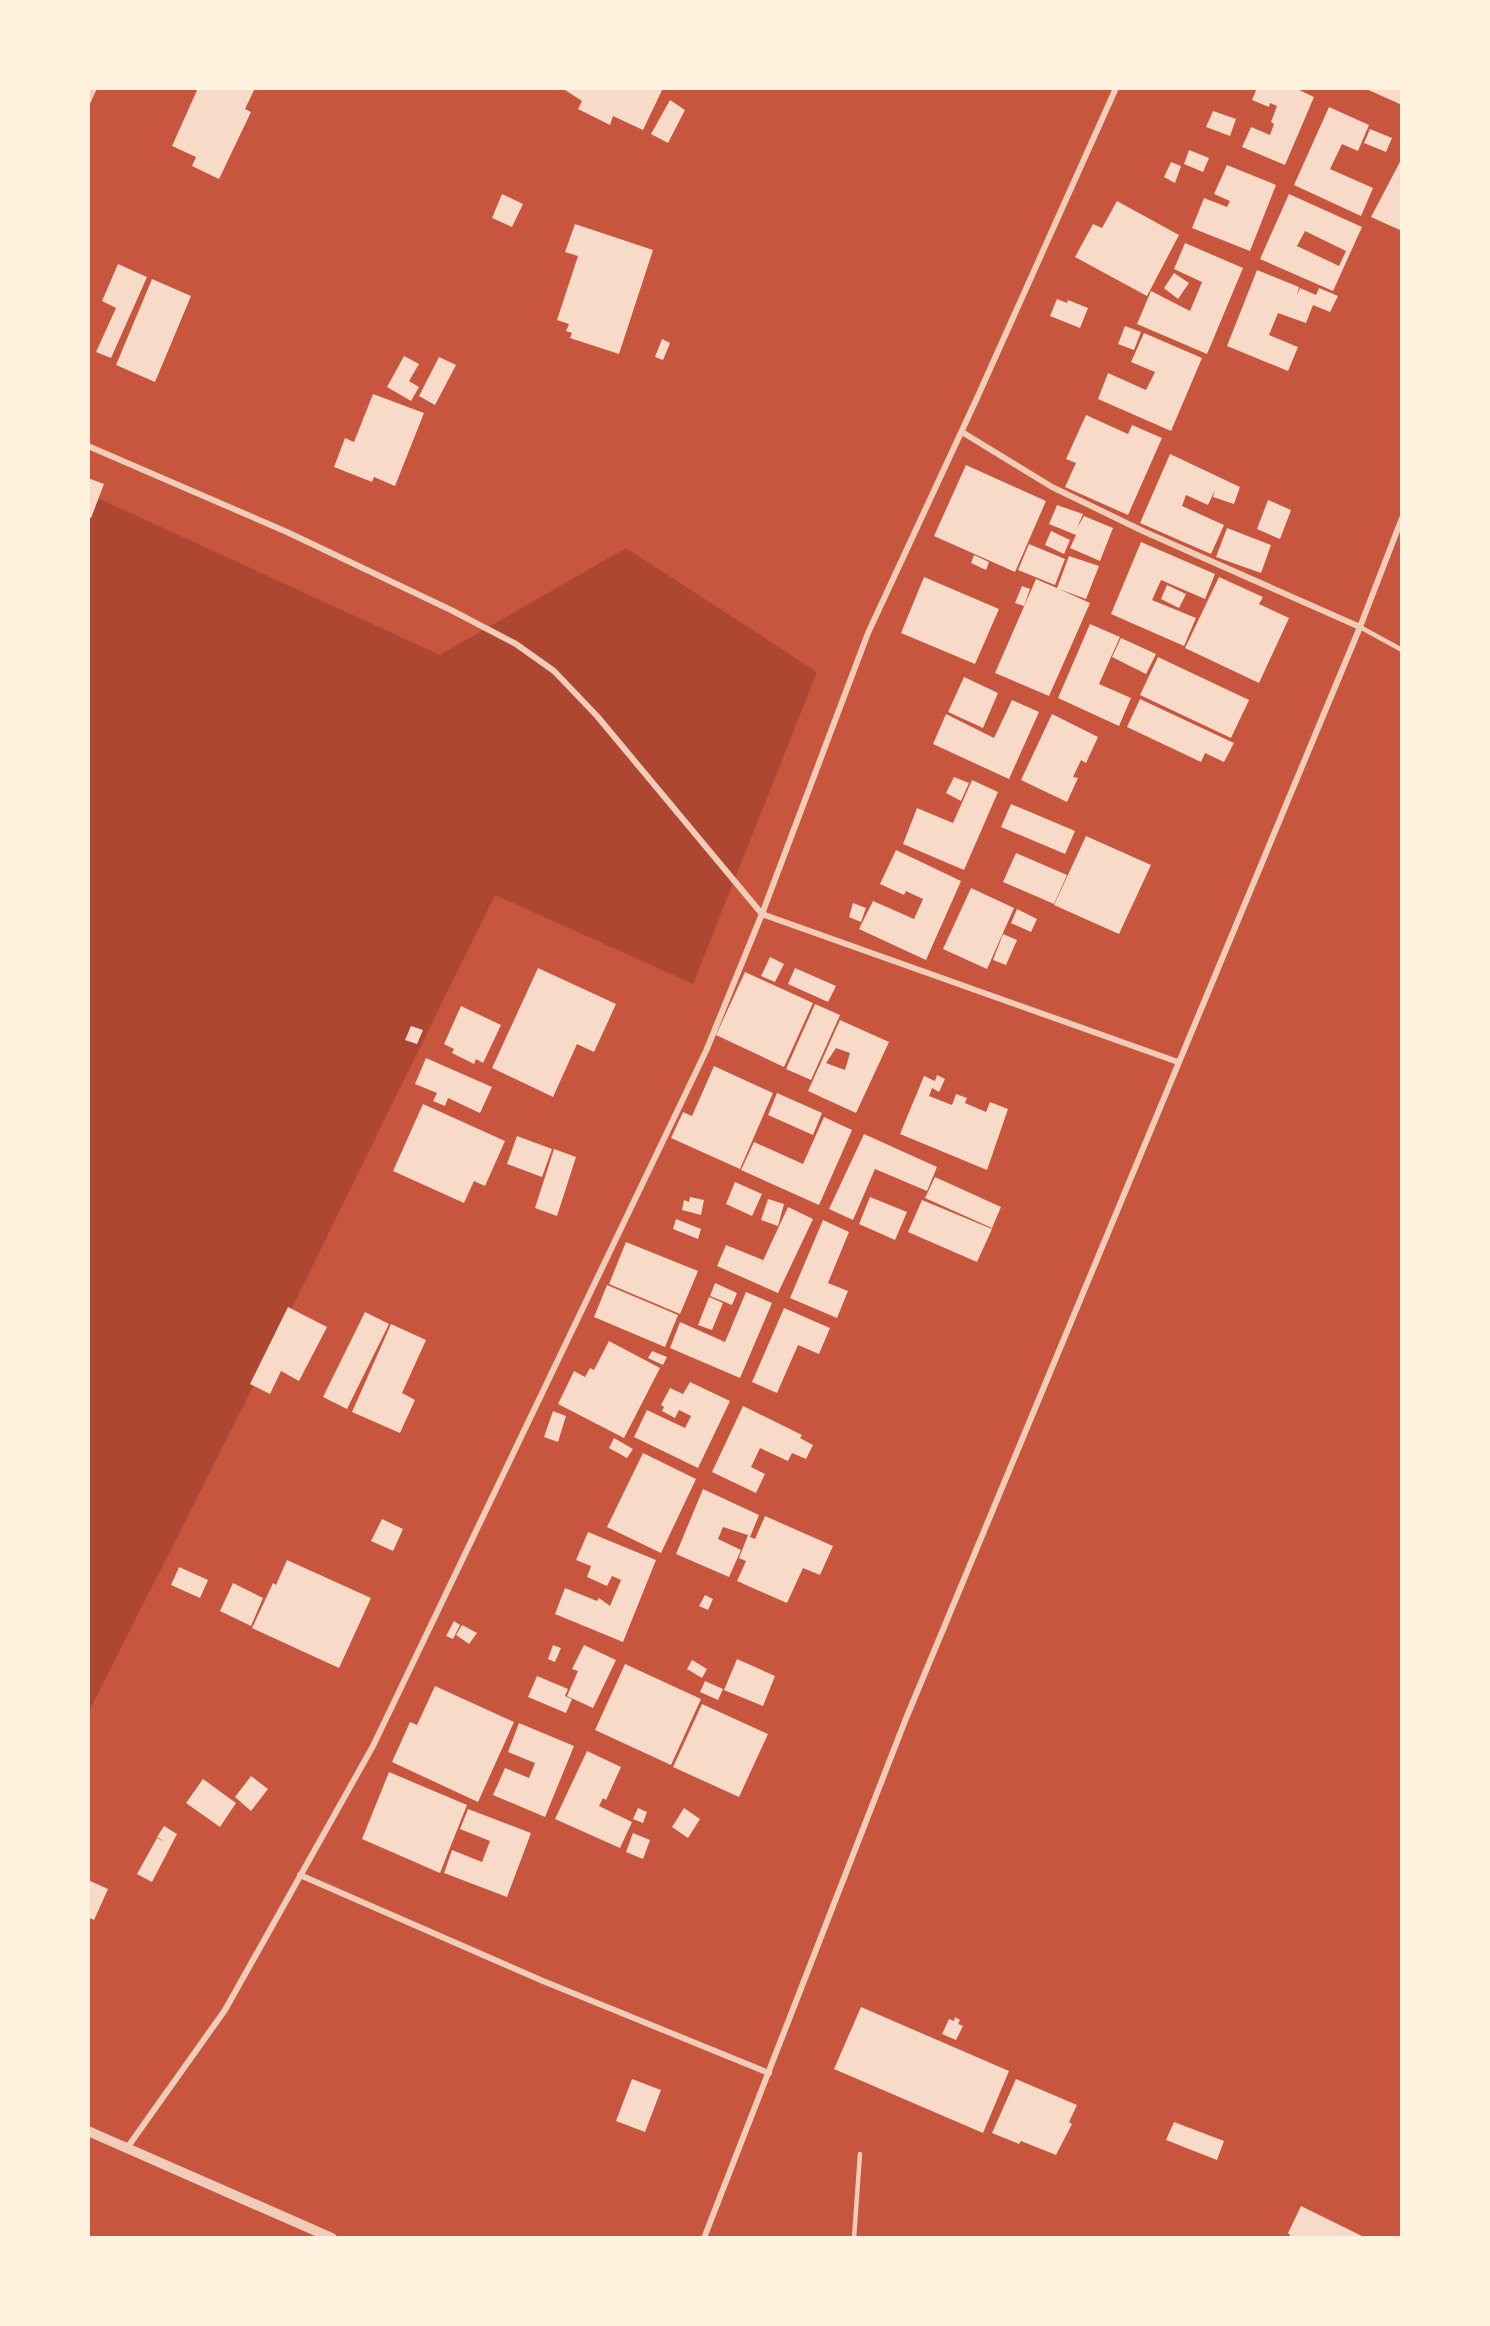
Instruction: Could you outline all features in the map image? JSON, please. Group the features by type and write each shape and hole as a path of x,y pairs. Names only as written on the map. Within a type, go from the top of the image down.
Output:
{"street":[{"path":"88,101 94,88"},
{"path":"127,2148 225,2010 383,1726 706,1051 762,914 868,633 962,432 1116,88"},
{"path":"962,432 1062,492 1145,532 1360,627"},
{"path":"88,446 286,532 451,610 516,644 535,657 554,671 597,716 762,914 1178,1062"},
{"path":"704,2238 769,2073 827,1915 896,1743 1360,627 1401,518"},
{"path":"300,1875 543,1981 769,2073"},
{"path":"88,2131 332,2238"}],"lane":[{"path":"1360,627 1401,650"},
{"path":"854,2238 860,2154"}],"shaded area":[{"path":"89,494 440,655 626,548 817,672 693,984 495,895 248,1397 89,1711"}],"building":[{"path":"198,88 255,88 245,109 251,112 219,179 192,166 196,157 172,146"},
{"path":"562,88 663,88 643,130 613,116 610,125 578,109 582,101"},
{"path":"1257,88 1295,88 1314,97 1285,165 1242,147 1251,127 1270,135 1274,124 1271,122 1277,106 1270,103 1269,107 1252,100"},
{"path":"1364,88 1402,88 1402,105"},
{"path":"670,100 685,110 668,143 651,134"},
{"path":"1329,107 1369,125 1358,151 1342,144 1330,169 1373,188 1361,216 1294,185"},
{"path":"1213,111 1236,119 1230,136 1206,127"},
{"path":"1370,129 1392,138 1386,152 1364,143"},
{"path":"1189,150 1209,158 1203,172 1184,164"},
{"path":"1402,158 1402,231 1371,217"},
{"path":"1171,162 1181,166 1175,183 1164,177"},
{"path":"1227,165 1276,185 1250,251 1192,228 1204,198 1227,207 1230,201 1214,194"},
{"path":"502,194 523,204 512,227 492,218"},
{"path":"1289,194 1362,227 1333,291 1260,259","holes":["1305,231 1346,251 1339,266 1297,246"]},
{"path":"1117,201 1179,235 1147,296 1075,257 1093,224 1102,228"},
{"path":"575,224 653,250 619,354 570,338 572,333 566,331 569,324 557,320 578,256 565,252"},
{"path":"1185,243 1243,268 1207,354 1137,324 1151,291 1190,311 1202,282 1174,269"},
{"path":"118,264 147,277 111,358 96,352 116,308 102,301"},
{"path":"1257,270 1299,287 1297,295 1300,288 1316,295 1319,288 1338,296 1330,312 1313,305 1306,323 1278,313 1269,335 1298,347 1288,371 1227,346"},
{"path":"1174,273 1189,283 1178,299 1164,288"},
{"path":"152,279 191,296 155,382 116,365"},
{"path":"1057,299 1067,303 1068,300 1088,308 1080,328 1050,316"},
{"path":"1125,326 1141,332 1134,350 1118,344"},
{"path":"1144,333 1202,358 1171,431 1098,399 1108,373 1146,390 1155,372 1131,362"},
{"path":"662,339 670,343 663,360 655,357"},
{"path":"404,356 419,364 409,381 419,387 411,401 387,387"},
{"path":"439,357 456,365 435,405 419,396"},
{"path":"373,394 424,413 395,486 374,477 372,482 334,467 345,438 354,442"},
{"path":"1086,415 1128,434 1132,425 1162,438 1128,515 1065,487 1076,463 1066,459"},
{"path":"1170,454 1240,487 1234,504 1213,497 1215,490 1208,505 1186,495 1182,506 1224,525 1211,554 1140,523"},
{"path":"966,465 1046,501 1015,572 934,536"},
{"path":"88,478 104,484 91,518 88,517"},
{"path":"1268,500 1291,510 1280,539 1257,529"},
{"path":"1057,505 1083,514 1077,528 1084,516 1113,528 1100,561 1070,548 1076,535 1049,524"},
{"path":"1227,528 1271,545 1261,573 1216,557"},
{"path":"1051,531 1070,540 1064,554 1045,545"},
{"path":"1141,542 1215,574 1205,599 1161,580 1152,600 1196,618 1184,646 1111,614"},
{"path":"1029,544 1065,559 1055,585 1018,570"},
{"path":"974,555 989,562 986,570 971,563"},
{"path":"1069,556 1099,566 1086,599 1059,589 1090,603 1049,696 995,673 1036,579 1057,588"},
{"path":"924,577 999,609 975,664 901,633"},
{"path":"1219,577 1263,597 1259,604 1289,618 1259,683 1185,648"},
{"path":"1167,585 1186,594 1179,608 1161,599"},
{"path":"1022,586 1030,589 1024,606 1015,603"},
{"path":"1090,624 1120,637 1099,684 1131,698 1119,726 1058,698"},
{"path":"1121,638 1156,654 1146,674 1112,657"},
{"path":"1158,657 1249,700 1231,738 1140,695"},
{"path":"964,677 998,693 983,728 948,712"},
{"path":"1140,699 1234,743 1224,762 1205,753 1201,762 1127,727"},
{"path":"1012,700 1039,712 1009,779 933,744 946,714 994,738"},
{"path":"1052,714 1098,737 1086,763 1081,760 1073,777 1078,778 1067,802 1021,780"},
{"path":"954,777 969,783 961,801 946,793"},
{"path":"972,780 998,792 964,870 903,844 917,808 953,823"},
{"path":"1011,804 1075,831 1065,854 1001,827"},
{"path":"1086,836 1151,865 1119,934 1054,905"},
{"path":"896,850 961,881 926,960 859,929 873,901 914,919 923,899 906,891 904,895 880,884"},
{"path":"1016,853 1067,875 1054,904 1003,882"},
{"path":"971,888 1014,908 987,969 943,949"},
{"path":"853,903 866,908 861,922 849,917"},
{"path":"1017,909 1037,919 1031,932 1011,923"},
{"path":"1003,934 1017,940 1006,965 993,960"},
{"path":"770,957 784,964 775,982 761,976"},
{"path":"538,968 616,1004 594,1052 577,1044 553,1097 492,1068"},
{"path":"795,968 836,986 828,1002 788,984"},
{"path":"745,972 813,1003 784,1067 716,1035"},
{"path":"815,1004 840,1015 811,1080 786,1069"},
{"path":"461,1006 501,1025 483,1063 476,1059 474,1064 452,1053 454,1049 444,1044"},
{"path":"840,1020 889,1042 856,1113 808,1091","holes":["836,1048 850,1053 845,1070 826,1063"]},
{"path":"411,1026 423,1030 417,1044 405,1040"},
{"path":"426,1058 492,1087 480,1113 448,1098 445,1106 433,1101 437,1093 415,1084"},
{"path":"714,1066 773,1093 740,1169 671,1138 683,1112 692,1116"},
{"path":"937,1075 945,1079 939,1092 932,1088 929,1096 952,1105 956,1094 967,1098 965,1103 986,1112 990,1102 1008,1109 987,1170 900,1134 924,1076 935,1081"},
{"path":"777,1093 822,1113 813,1135 768,1115"},
{"path":"423,1104 505,1141 485,1186 474,1181 464,1203 393,1171"},
{"path":"824,1117 852,1130 819,1205 741,1170 754,1142 803,1164"},
{"path":"864,1134 937,1167 927,1191 875,1169 853,1220 829,1209"},
{"path":"517,1136 552,1149 542,1177 507,1164"},
{"path":"554,1149 576,1157 557,1216 535,1208"},
{"path":"935,1177 1001,1207 992,1228 925,1198"},
{"path":"735,1182 762,1194 752,1216 726,1204"},
{"path":"690,1197 704,1200 701,1215 682,1210 684,1200 689,1202"},
{"path":"870,1197 907,1212 895,1240 859,1224"},
{"path":"768,1199 784,1204 778,1226 761,1220"},
{"path":"922,1200 992,1229 977,1262 908,1232"},
{"path":"788,1207 813,1219 778,1293 717,1266 726,1245 763,1260 760,1267"},
{"path":"676,1219 701,1229 698,1239 673,1229"},
{"path":"823,1220 849,1232 828,1283 848,1291 837,1318 790,1298"},
{"path":"626,1242 698,1271 680,1314 609,1284"},
{"path":"715,1283 737,1293 732,1305 710,1296"},
{"path":"607,1285 678,1315 665,1347 594,1317"},
{"path":"746,1292 772,1303 740,1378 670,1348 680,1322 725,1342"},
{"path":"709,1297 723,1303 712,1330 698,1325"},
{"path":"288,1307 327,1327 299,1381 281,1371 270,1394 250,1384"},
{"path":"784,1308 830,1328 819,1354 798,1345 777,1393 752,1382"},
{"path":"365,1312 389,1324 347,1409 323,1397"},
{"path":"391,1324 426,1340 402,1393 415,1400 400,1433 352,1412"},
{"path":"609,1341 660,1368 624,1438 558,1404 574,1371 585,1377 590,1368 594,1370"},
{"path":"652,1351 667,1357 663,1365 648,1358"},
{"path":"690,1382 730,1401 698,1468 634,1437 647,1410 685,1428 691,1416 679,1410 675,1418 662,1411 664,1407 661,1405 670,1388 683,1394"},
{"path":"743,1406 802,1435 800,1438 813,1445 806,1459 792,1453 788,1461 760,1448 751,1467 765,1474 756,1493 712,1472"},
{"path":"553,1411 566,1416 558,1442 544,1437"},
{"path":"614,1438 633,1449 627,1458 609,1448"},
{"path":"643,1453 696,1479 661,1553 607,1527"},
{"path":"703,1489 759,1515 750,1537 755,1539 765,1516 833,1546 820,1575 803,1568 787,1603 737,1581 746,1561 739,1558 748,1535 723,1527 718,1539 741,1550 729,1577 676,1554"},
{"path":"382,1519 403,1529 393,1551 371,1541"},
{"path":"588,1532 656,1560 623,1642 555,1614 565,1588 597,1601 599,1598 610,1606 621,1580 612,1576 607,1586 587,1577 591,1566 576,1560"},
{"path":"287,1560 371,1598 339,1668 252,1628 273,1583 276,1585"},
{"path":"179,1567 208,1580 200,1598 171,1585"},
{"path":"233,1583 263,1598 251,1626 220,1611"},
{"path":"705,1595 713,1599 708,1610 699,1606"},
{"path":"454,1621 460,1625 453,1639 446,1636"},
{"path":"462,1625 477,1633 469,1644 456,1635"},
{"path":"553,1645 561,1648 555,1662 548,1659"},
{"path":"584,1645 616,1660 593,1708 567,1696 578,1671 572,1669"},
{"path":"737,1659 775,1676 763,1706 724,1690"},
{"path":"692,1660 707,1669 702,1678 687,1669"},
{"path":"625,1664 701,1699 671,1765 595,1730"},
{"path":"537,1676 568,1689 565,1696 572,1699 566,1713 528,1697"},
{"path":"705,1681 723,1689 718,1700 700,1692"},
{"path":"435,1686 514,1722 478,1802 392,1762 410,1722 417,1725"},
{"path":"702,1704 768,1734 739,1797 673,1767"},
{"path":"519,1723 574,1746 545,1817 493,1795 505,1768 529,1778 535,1763 508,1752"},
{"path":"587,1751 621,1767 606,1800 603,1798 599,1806 632,1822 620,1848 555,1819"},
{"path":"389,1772 467,1805 440,1873 362,1839"},
{"path":"251,1776 268,1789 251,1811 235,1797"},
{"path":"203,1779 236,1803 220,1827 186,1803"},
{"path":"638,1808 647,1812 643,1823 633,1819"},
{"path":"684,1808 700,1819 688,1838 672,1827"},
{"path":"468,1809 531,1833 507,1897 444,1873 452,1850 482,1862 490,1841 460,1829"},
{"path":"164,1826 177,1834 152,1882 137,1874 157,1838 165,1842 157,1837"},
{"path":"633,1833 650,1840 643,1859 626,1852"},
{"path":"88,1880 108,1889 94,1920 88,1917"},
{"path":"861,2007 1009,2071 983,2133 834,2069"},
{"path":"955,2017 960,2020 958,2024 963,2026 956,2040 942,2034 949,2019 954,2021"},
{"path":"632,2079 661,2090 645,2132 616,2121"},
{"path":"1016,2079 1077,2105 1069,2122 1072,2124 1056,2155 1021,2141 1019,2144 992,2133"},
{"path":"1174,2122 1224,2141 1217,2160 1166,2140"},
{"path":"1301,2206 1366,2238 1292,2238 1288,2233"}]}
